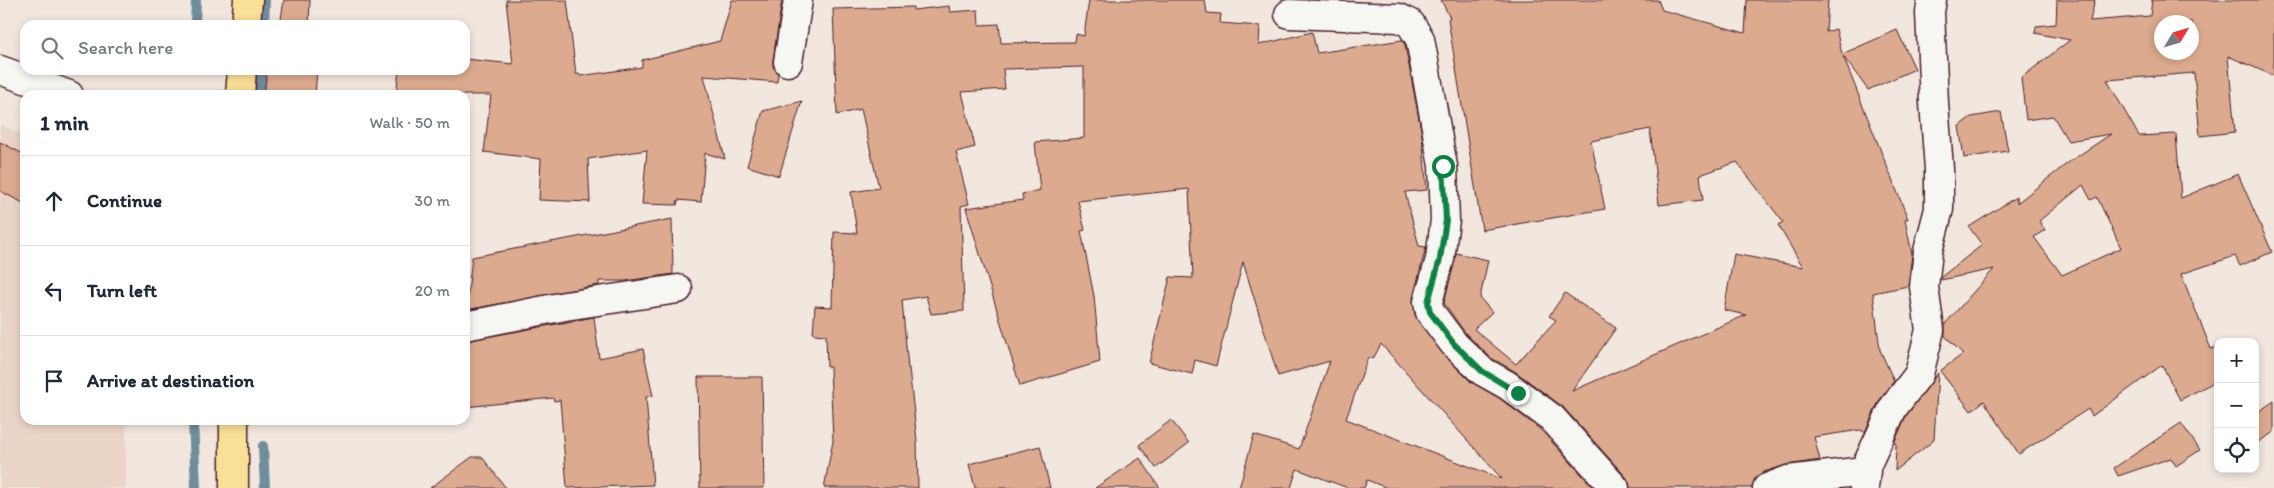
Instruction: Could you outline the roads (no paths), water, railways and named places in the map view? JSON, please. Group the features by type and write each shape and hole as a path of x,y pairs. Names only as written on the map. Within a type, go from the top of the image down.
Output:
{"main road":[{"path":"246,20 248,0"},
{"path":"240,90 242,75"},
{"path":"234,425 234,488"}],"street":[{"path":"788,62 798,0"},
{"path":"1767,488 1788,480 1864,480 1892,408 1919,374 1930,330 1924,287 1928,250 1939,209 1939,169 1930,12 1932,0"},
{"path":"1289,14 1399,18 1410,23 1420,39 1443,166 1446,220 1440,259 1428,302 1430,312 1454,344 1482,371 1507,385 1552,418 1615,488"},
{"path":"0,70 55,90"},
{"path":"470,325 565,306 678,289"}],"waterway":[{"path":"195,20 196,0"},
{"path":"264,20 265,0"},
{"path":"260,90 261,75"},
{"path":"193,425 196,488"},
{"path":"263,446 265,488"}]}
